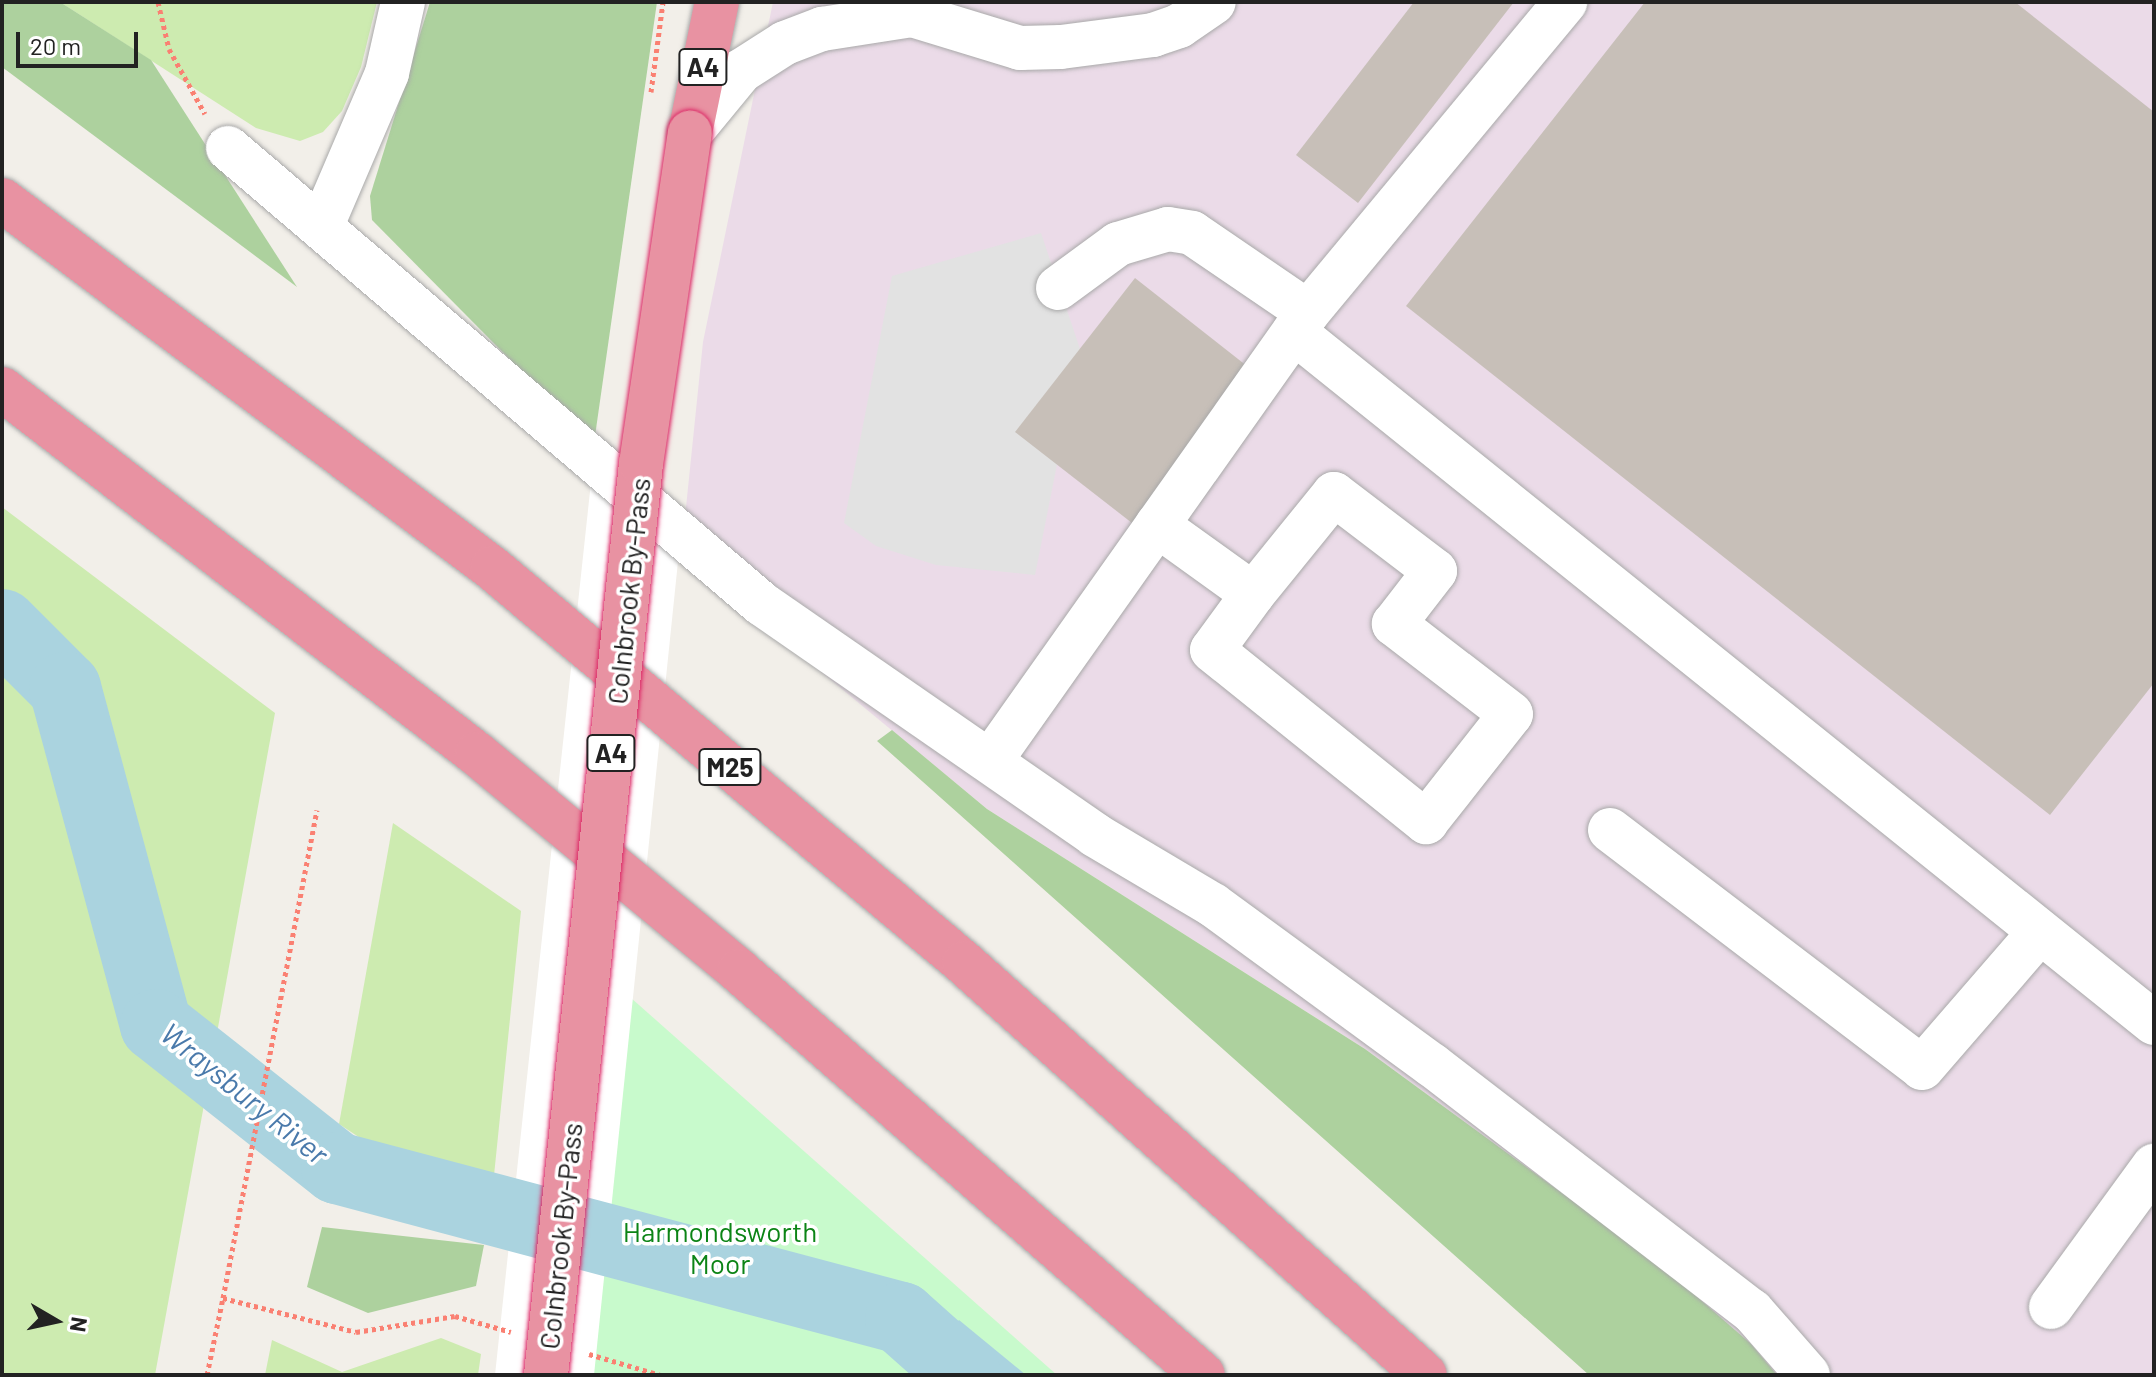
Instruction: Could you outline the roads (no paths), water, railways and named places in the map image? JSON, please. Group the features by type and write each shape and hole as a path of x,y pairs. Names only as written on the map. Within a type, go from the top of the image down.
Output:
{"highway":[{"name":"Colnbrook By-Pass","path":"560,1362 641,464 690,133 717,2"},
{"name":"M25","path":"2,200 492,568 964,963 1425,1375"},
{"path":"2,389 489,763 751,981 1203,1375"}],"street":[{"path":"322,225 387,73 403,2"},
{"path":"690,133 741,71 785,43 860,20 906,9 1020,48 1061,47 1153,35 1179,26 1214,2"},
{"path":"991,760 1301,322 1565,2"},
{"path":"228,148 322,225 762,604 1095,835 1213,905 1432,1065 1752,1311 1808,1375"},
{"path":"1058,288 1118,244 1168,229 1192,233 2154,1023"},
{"path":"1334,494 1435,571 1394,624 1511,714 1426,822 1212,650 1253,594 1334,494"},
{"path":"1157,525 1253,594"},
{"path":"1610,830 1922,1068 2040,932"},
{"path":"2051,1307 2154,1166"}],"water":[{"path":"959,1320 1026,1375 932,1375 922,1367"}],"waterway":[{"name":"Wraysbury River","path":"2,625 65,688 156,1025 337,1168 901,1318 965,1375"}],"park label":[{"name":"Harmondsworth Moor","path":"720,1247"}]}
